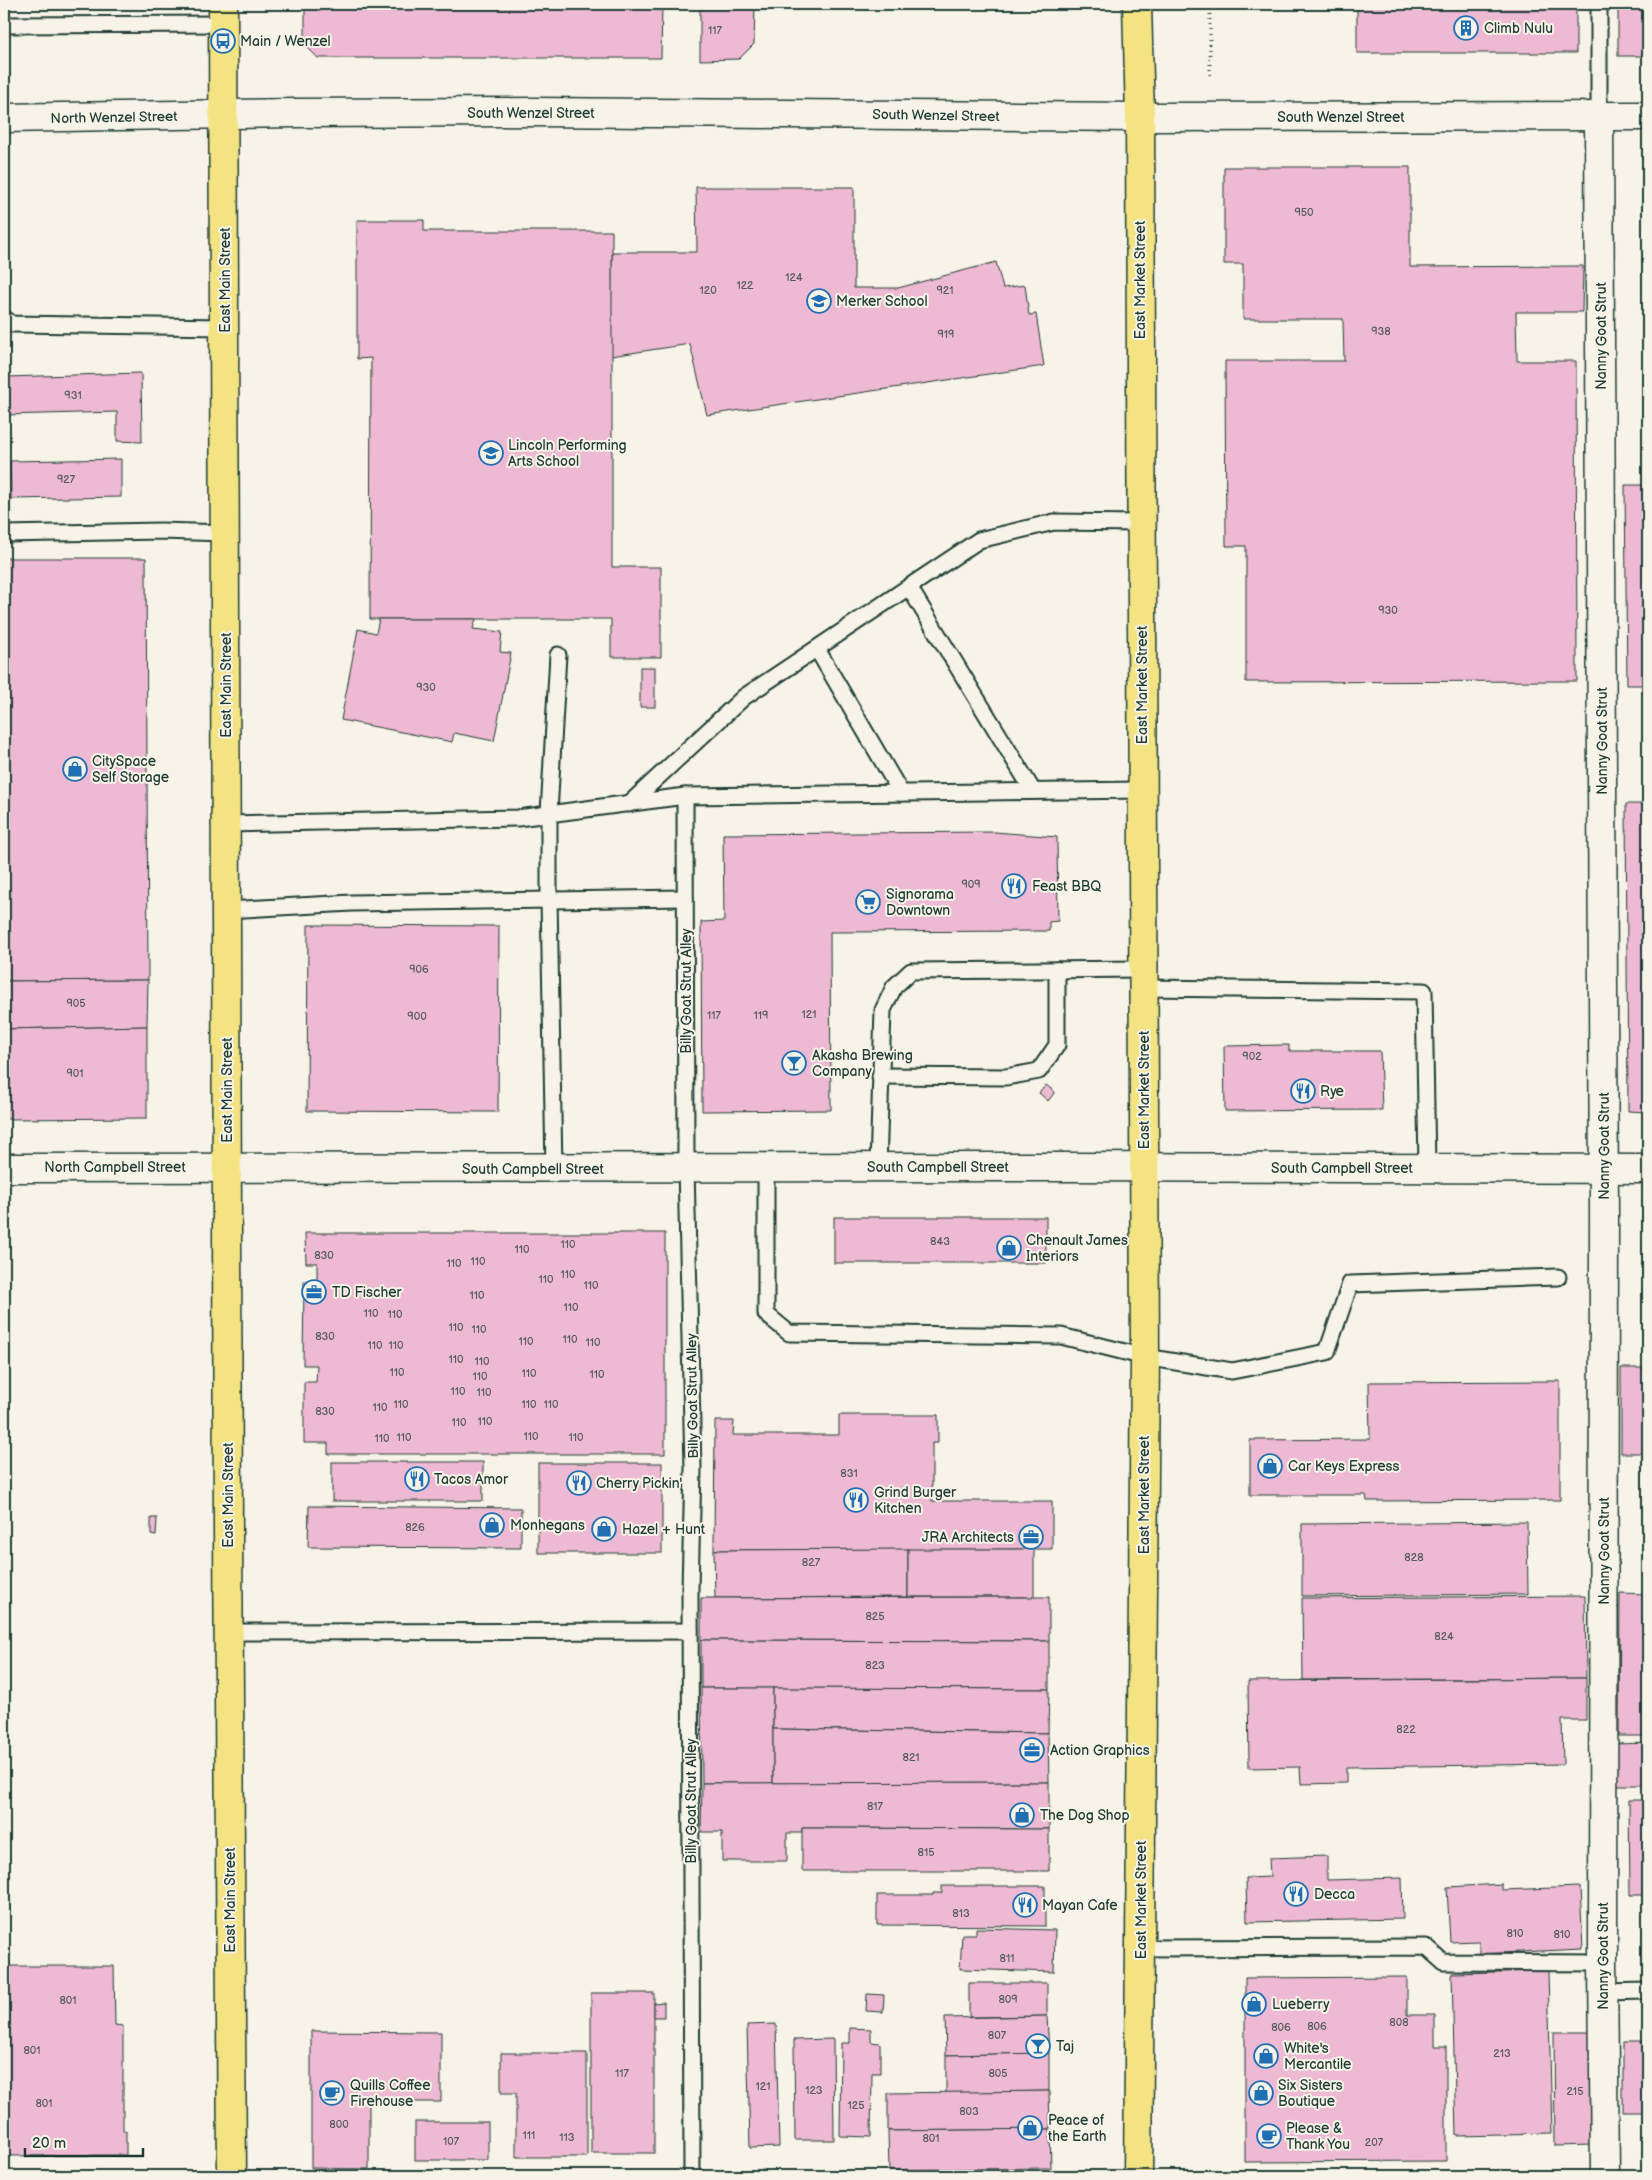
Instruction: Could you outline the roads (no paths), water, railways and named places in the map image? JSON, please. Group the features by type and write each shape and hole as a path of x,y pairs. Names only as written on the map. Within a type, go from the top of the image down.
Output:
{"main road":[{"name":"East Market Street","path":"1137,4 1140,117 1145,1168 1138,2176"},
{"name":"East Main Street","path":"223,23 232,2176"}],"street":[{"name":"South Wenzel Street","path":"223,115 543,112 1140,117 1648,116"},
{"name":"North Wenzel Street","path":"4,118 223,115"},
{"name":"Nanny Goat Strut","path":"1599,116 1602,1169 1604,1214 1603,1992 1605,2176"},
{"name":"North Campbell Street","path":"4,1168 227,1168"},
{"name":"South Campbell Street","path":"227,1168 1648,1169"}],"lane":[{"path":"1599,4 1599,116"},
{"path":"4,25 223,23"},
{"path":"4,318 12,324 225,327"},
{"path":"629,804 744,698 978,540 1054,522 1141,524"},
{"path":"4,534 161,531 226,534"},
{"path":"909,587 1033,791"},
{"path":"817,649 900,793"},
{"path":"554,1169 549,813 558,655"},
{"path":"227,824 518,818 685,796 1142,790"},
{"name":"Billy Goat Strut Alley","path":"685,796 686,1167 693,1469 690,1631 692,2176"},
{"path":"227,910 352,903 549,898 686,898"},
{"path":"880,1076 1006,1077 1039,1071 1057,1045 1058,970"},
{"path":"878,1167 883,1010 894,987 911,971 1058,970 1143,979 1424,991 1427,1168"},
{"path":"766,1168 766,1314 790,1333 1061,1336 1145,1357 1232,1372 1327,1352 1350,1284 1558,1277"},
{"path":"229,1632 690,1631"},
{"path":"1140,1948 1426,1947 1443,1962 1603,1963"},
{"path":"1603,1992 1648,1991"}],"place":[{"name":"Climb Nulu","path":"1466,28"},
{"name":"Main / Wenzel","path":"223,41"},
{"name":"Merker School","path":"819,301"},
{"name":"Lincoln Performing Arts School","path":"491,453"},
{"name":"CitySpace Self Storage","path":"75,769"},
{"name":"Feast BBQ","path":"1014,886"},
{"name":"Signorama Downtown","path":"868,902"},
{"name":"Akasha Brewing Company","path":"794,1063"},
{"name":"Rye","path":"1303,1091"},
{"name":"Chenault James Interiors","path":"1009,1248"},
{"name":"TD Fischer","path":"314,1292"},
{"name":"Car Keys Express","path":"1270,1466"},
{"name":"Tacos Amor","path":"417,1479"},
{"name":"Cherry Pickin'","path":"579,1483"},
{"name":"Grind Burger Kitchen","path":"856,1500"},
{"name":"Monhegans","path":"492,1525"},
{"name":"Hazel + Hunt","path":"604,1529"},
{"name":"JRA Architects","path":"1031,1537"},
{"name":"Action Graphics","path":"1032,1750"},
{"name":"The Dog Shop","path":"1022,1815"},
{"name":"Decca","path":"1296,1894"},
{"name":"Mayan Cafe","path":"1025,1905"},
{"name":"Lueberry","path":"1254,2004"},
{"name":"Taj","path":"1038,2046"},
{"name":"White's Mercantile","path":"1266,2056"},
{"name":"Quills Coffee Firehouse","path":"332,2093"},
{"name":"Six Sisters Boutique","path":"1261,2093"},
{"name":"Peace of the Earth","path":"1030,2128"},
{"name":"Please & Thank You","path":"1269,2136"}]}
